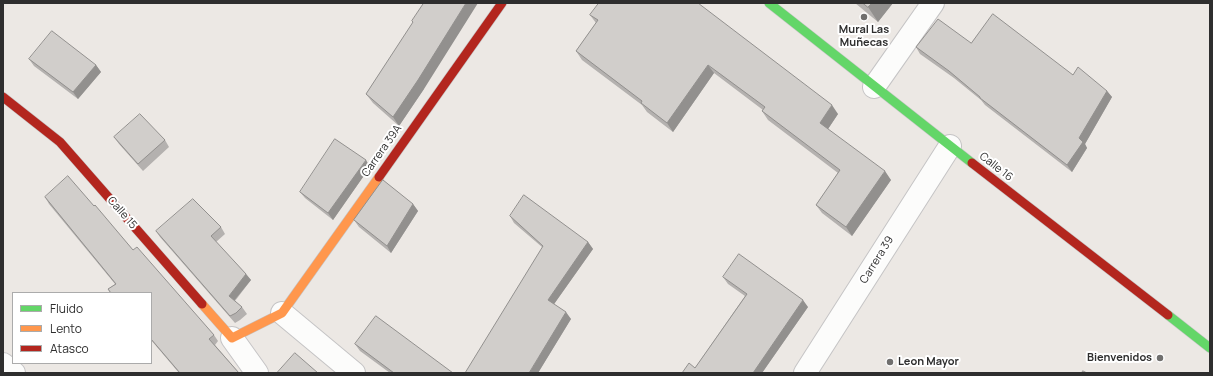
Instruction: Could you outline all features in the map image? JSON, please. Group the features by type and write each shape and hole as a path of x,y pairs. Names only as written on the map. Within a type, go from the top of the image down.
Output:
{"main road":[{"name":"Carrera 39A","path":"282,313 502,3"},
{"name":"Calle 16","path":"768,3 1210,348"},
{"name":"Calle 15","path":"5,102 60,142 232,338"},
{"path":"232,338 282,313"}],"street":[{"path":"874,87 933,3"},
{"name":"Carrera 39","path":"805,373 950,146"},
{"path":"282,313 354,373"},
{"name":"Calle 15","path":"232,338 256,373"},
{"path":"3,364 14,373"}],"building":[{"path":"424,3 466,3 393,117 366,94"},
{"path":"599,3 698,3 832,105 820,123 885,171 846,227 816,205 840,170 762,111 765,107 708,65 667,123 641,103 642,101 576,51 598,20 590,15"},
{"path":"863,3 872,3 868,7"},
{"path":"993,14 1073,75 1078,67 1107,91 1079,138 1083,142 1067,165 980,98 949,71 916,47 938,19 971,43"},
{"path":"52,31 96,65 73,92 29,59"},
{"path":"140,114 165,140 138,164 114,137"},
{"path":"335,139 366,160 328,213 300,192"},
{"path":"68,176 133,250 137,247 214,335 209,339 239,373 180,373 152,340 152,292 110,292 108,289 116,284 45,197"},
{"path":"383,180 413,204 387,246 354,220"},
{"path":"524,195 588,242 548,300 566,312 529,373 465,373 543,246 510,216"},
{"path":"193,199 221,227 211,236 246,274 229,296 242,307 230,316 156,231"},
{"path":"739,254 803,300 753,373 682,373 689,363 695,368 747,294 723,277"},
{"path":"376,316 453,373 394,373 355,344"},
{"path":"295,353 318,373 277,373"}],"traffic: fast":[{"path":"769,3 972,163"},
{"path":"1168,315 1210,348"}],"traffic: slow":[{"path":"202,304 232,338 282,313 379,177"}],"traffic: jam":[{"path":"379,177 502,3"},
{"path":"3,97 60,142 202,304"},
{"path":"972,163 1168,315"}],"place":[{"name":"Mural Las Muñecas","path":"864,17"},
{"name":"Bienvenidos","path":"1160,358"},
{"name":"Leon Mayor","path":"890,362"}]}
